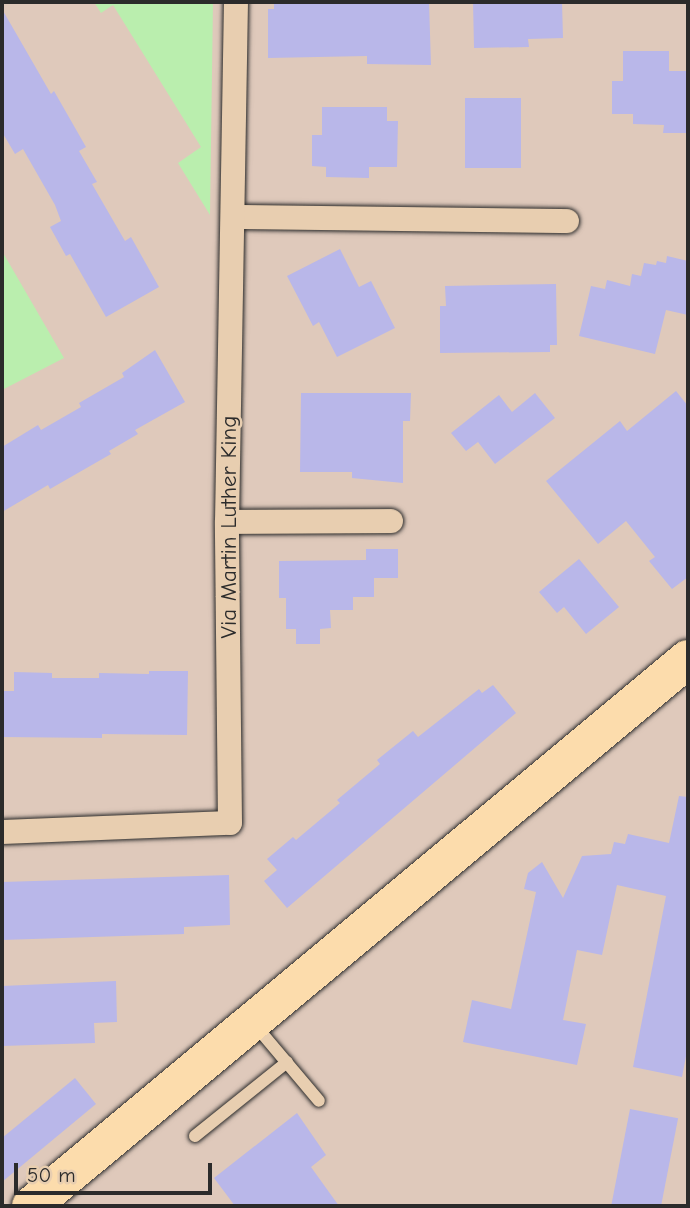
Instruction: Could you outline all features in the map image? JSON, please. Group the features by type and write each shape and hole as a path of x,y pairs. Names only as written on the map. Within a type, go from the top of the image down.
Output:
{"main road":[{"path":"31,1206 688,659"}],"street":[{"name":"Via Martin Luther King","path":"2,832 230,823 227,522 236,2"},
{"path":"234,217 567,222"},
{"path":"227,522 391,521"}],"lane":[{"path":"253,1022 319,1101"},
{"path":"195,1136 287,1062"}],"green space":[{"path":"94,2 213,2 210,215 178,163 201,147 113,5 101,13"},
{"path":"2,251 64,358 2,390"}],"building":[{"path":"274,2 429,2 431,65 367,64 367,56 268,58 268,9 274,9"},
{"path":"473,2 562,2 563,38 528,39 529,47 474,48"},
{"path":"2,9 51,94 54,91 86,147 79,151 97,182 92,184 125,241 131,237 159,287 106,317 70,254 66,256 50,227 61,221 55,205 23,149 15,154 2,132"},
{"path":"623,51 669,51 669,71 688,71 688,133 663,133 664,125 633,124 633,114 612,114 612,81 623,81"},
{"path":"465,98 521,98 521,168 465,168"},
{"path":"322,107 387,107 387,121 398,121 397,167 369,167 369,178 326,177 326,167 312,166 312,135 322,135"},
{"path":"340,249 359,287 371,281 395,328 337,357 319,322 313,326 287,276"},
{"path":"667,256 688,261 688,315 666,310 655,354 579,336 591,286 605,289 607,280 630,286 632,274 641,276 644,263 666,263"},
{"path":"556,284 557,345 550,345 550,352 440,353 440,306 446,306 445,286"},
{"path":"155,350 185,402 135,430 138,434 109,451 111,454 50,489 48,485 2,512 2,447 38,425 41,430 81,407 79,403 124,377 122,373"},
{"path":"676,391 688,406 688,577 672,589 649,561 655,557 626,521 598,544 546,481 620,421 627,431"},
{"path":"301,393 411,393 410,421 403,421 403,483 352,478 352,472 300,472"},
{"path":"535,393 555,418 495,464 478,442 466,451 451,433 499,395 512,412"},
{"path":"366,549 398,549 398,578 374,578 374,597 353,597 353,610 330,610 331,628 320,629 320,644 296,644 296,629 286,629 286,598 279,598 279,561 366,560"},
{"path":"579,559 619,607 586,634 564,607 557,613 539,592"},
{"path":"149,671 188,671 187,735 2,737 2,691 14,691 14,672 52,673 52,678 99,678 99,673 149,674"},
{"path":"493,685 516,713 287,908 264,881 277,870 267,859 293,837 296,840 340,803 337,800 380,764 377,760 413,731 418,737 479,689 482,693"},
{"path":"679,796 688,797 688,1046 682,1077 633,1067 666,896 617,885 602,955 577,950 563,1020 586,1024 577,1065 463,1042 472,1000 511,1009 536,892 524,889 528,873 542,862 563,898 582,856 611,854 614,842 625,844 628,834 669,843"},
{"path":"229,875 230,925 184,927 184,934 2,940 2,882"},
{"path":"116,981 117,1022 94,1023 95,1043 2,1046 2,986"},
{"path":"75,1078 96,1104 2,1182 2,1138"},
{"path":"630,1109 678,1118 661,1206 611,1206"},
{"path":"297,1113 326,1155 311,1167 339,1206 235,1206 214,1178"}]}
